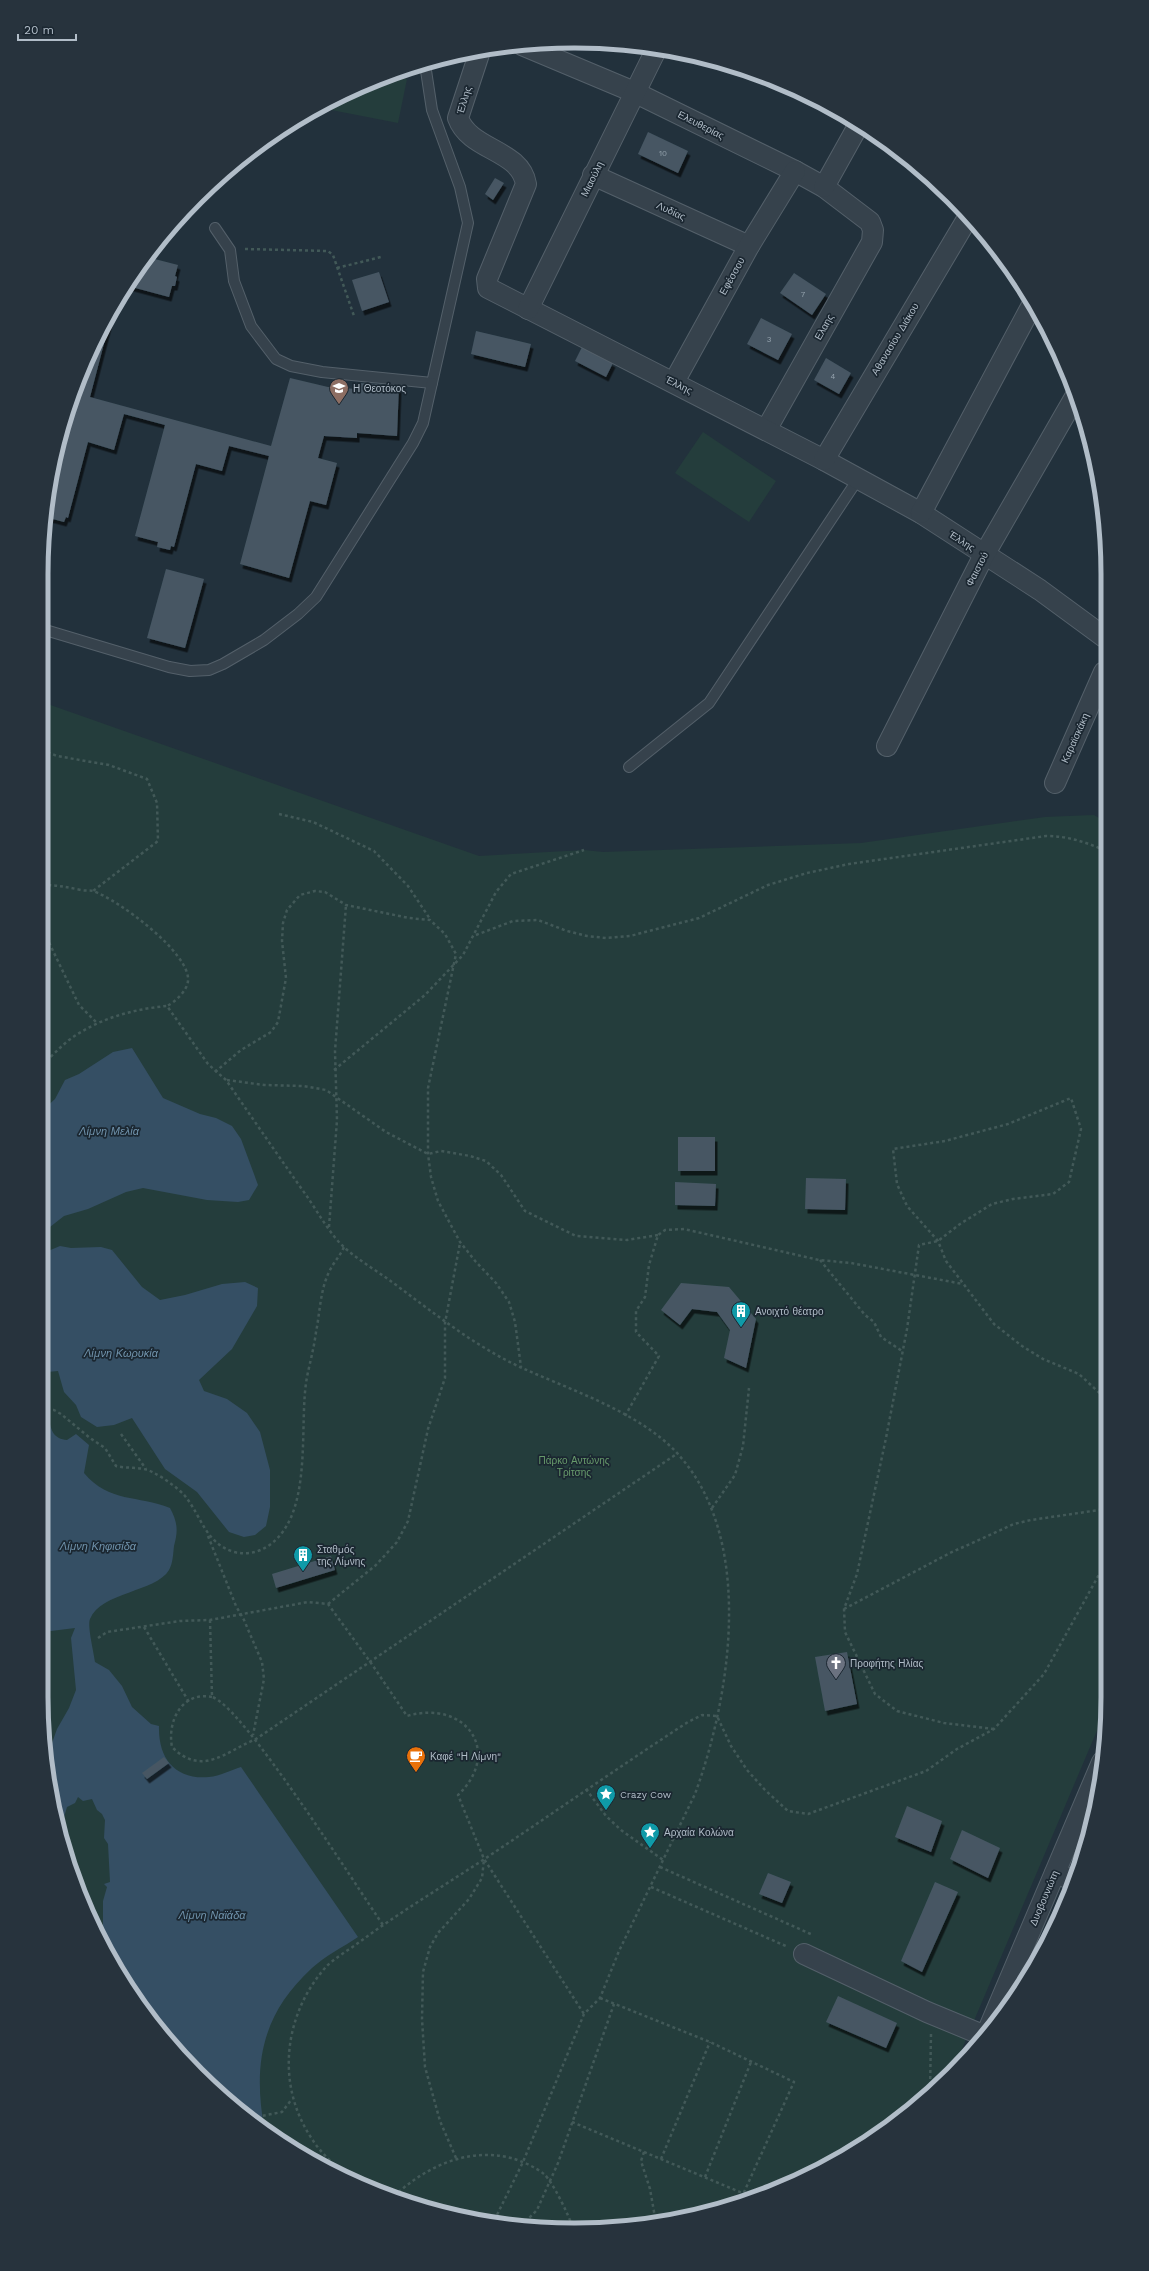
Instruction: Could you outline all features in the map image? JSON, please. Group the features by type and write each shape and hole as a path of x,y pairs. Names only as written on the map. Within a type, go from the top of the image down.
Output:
{"street":[{"name":"Ελευθερίας","path":"533,50 634,92 795,171 824,187 870,222"},
{"name":"Μιαούλη","path":"528,309 654,55"},
{"name":"Έλλης","path":"478,57 458,118 461,127 470,135 517,165 524,173 526,184 487,279 488,288 674,382 824,460 921,513 1040,590 1101,635"},
{"path":"824,187 856,130"},
{"name":"Εφέσσου","path":"674,382 749,246 795,171"},
{"name":"Λυδίας","path":"594,175 749,246"},
{"name":"Ελαης","path":"766,430 872,242 873,230 870,222"},
{"name":"Αθανασίου Διάκου","path":"824,460 965,222"},
{"path":"921,513 1029,310"},
{"name":"Φαιστού","path":"887,746 984,555 1072,402"},
{"name":"Καραϊσκάκη","path":"1055,783 1101,679"},
{"name":"Δυοβουνιώτη","path":"1001,2004 1064,1876 1092,1792"},
{"path":"804,1954 927,2012 979,2032"}],"lane":[{"path":"48,631 169,667 190,671 209,670 264,640 298,614 316,597 413,443 423,424 468,223 460,187 432,110 426,70"},
{"path":"215,228 230,250 234,281 251,326 276,359 291,366 322,372 432,383"},
{"path":"629,767 709,703 858,479"}],"path":[{"path":"230,250 252,248 328,251 333,255 354,316"},
{"path":"337,268 381,257"},
{"path":"48,752 57,756 109,764 147,779 157,803 158,841 93,891"},
{"path":"279,814 313,822 374,851 408,886 430,920 445,934 456,954 428,1088 428,1154 431,1177 438,1201 460,1242 496,1283 509,1302 515,1322 521,1368"},
{"path":"476,935 513,922 538,920 568,932 587,936 606,938 630,936 699,918 768,885 807,873 849,864 1046,836 1061,836 1083,841 1101,849"},
{"path":"334,1070 426,995 463,955 476,935 496,892 511,874 584,850"},
{"path":"48,885 93,891 119,905 162,940 184,964 188,982 181,994 167,1006 142,1008 97,1023 69,1040 48,1059"},
{"path":"215,1072 241,1050 271,1032 278,1022 286,978 282,941 283,923 292,902 300,895 315,891 324,892 346,905 409,918 430,920"},
{"path":"329,1227 336,1120 334,1070 346,905"},
{"path":"48,940 79,1005 97,1023"},
{"path":"167,1006 215,1072 226,1080 344,1247 445,1323 494,1354 521,1368 574,1389 625,1416 659,1437 678,1453 699,1482 711,1508 721,1539 729,1612 723,1684 706,1760 695,1794 619,1951 600,1998 584,2014 523,2162 496,2217"},
{"path":"226,1080 264,1085 318,1087 326,1090 336,1099 386,1132 428,1154 441,1151 470,1156 486,1161 501,1175 525,1211 576,1236 627,1240 658,1235 665,1230 684,1229 819,1260 851,1264 963,1284"},
{"path":"994,1729 944,1723 896,1711 875,1694 845,1632 844,1609 857,1574 886,1438 919,1245 938,1241 960,1224 992,1204 1013,1199 1053,1194 1069,1182 1081,1129 1071,1098 1008,1124 945,1141 893,1149 897,1184 908,1206 919,1221 938,1241 946,1261 994,1324 1043,1359 1078,1374 1101,1395"},
{"path":"625,1416 659,1356 636,1332 636,1311 645,1297 649,1265 658,1235"},
{"path":"98,1638 107,1632 180,1621 210,1620 308,1602 328,1604 376,1565 397,1542 408,1521 428,1430 445,1378 445,1323 460,1242"},
{"path":"208,1536 228,1550 242,1554 251,1553 270,1544 279,1536 289,1520 303,1467 307,1378 323,1292 330,1270 344,1247"},
{"path":"819,1260 865,1315 874,1322 881,1337 902,1350"},
{"path":"711,1508 735,1475 743,1446 749,1388"},
{"path":"48,1410 54,1410 105,1448 116,1466 147,1470"},
{"path":"121,1434 147,1470 170,1484 185,1496 208,1536 262,1662 264,1679 253,1735"},
{"path":"383,1925 256,1739 225,1704 218,1698 200,1696 189,1702 175,1715 170,1734 172,1747 189,1760 205,1762 221,1757 237,1747 256,1739 678,1453"},
{"path":"844,1609 950,1553 1014,1524 1101,1510"},
{"path":"717,1716 731,1746 747,1770 765,1790 788,1811 808,1814 926,1771 957,1749 994,1729 1044,1674 1101,1571"},
{"path":"328,1604 371,1662 407,1716 427,1712 452,1715 468,1727 473,1736 478,1755 477,1768 472,1778 458,1795 484,1859 584,2014"},
{"path":"210,1620 212,1697"},
{"path":"144,1627 189,1702"},
{"path":"336,2166 321,2152 312,2139 292,2099 289,2046 295,2019 305,1995 326,1967 383,1925 688,1722 702,1715 717,1716"},
{"path":"586,1789 606,1816 621,1830 663,1860"},
{"path":"456,2158 440,2121 425,2067 422,2019 423,1972 430,1948 438,1933 469,1900 482,1878 484,1859"},
{"path":"660,1867 813,1935"},
{"path":"651,1887 804,1954"},
{"path":"572,2122 744,2193 794,2082 710,2042 600,1998"},
{"path":"527,2220 537,2210 549,2182 614,2004"},
{"path":"927,2012 932,2039 930,2084"},
{"path":"661,2159 710,2042"},
{"path":"705,2177 751,2062"},
{"path":"258,2117 282,2112 292,2099"},
{"path":"644,2152 641,2161 650,2189 655,2216"},
{"path":"398,2193 420,2176 456,2158 486,2154 523,2162 545,2174 568,2213 571,2223"}],"green space":[{"path":"400,78 407,79 398,123 328,109 373,88"},
{"path":"703,432 776,481 749,522 675,473"},
{"name":"Πάρκο Αντώνης Τρίτσης","path":"48,704 479,856 584,850 603,852 861,843 1045,817 1094,815 1101,819 1100,1723 962,2049 964,2050 947,2069 895,2114 838,2152 807,2169 776,2183 711,2205 677,2213 609,2222 540,2222 472,2213 405,2195 342,2169 311,2152 254,2114 202,2069 157,2017 137,1989 102,1929 76,1866 58,1799 49,1731"}],"water":[{"name":"Λίμνη Μελία","path":"132,1048 163,1098 200,1114 216,1118 232,1126 241,1139 258,1185 249,1200 238,1202 207,1200 143,1188 126,1192 88,1209 64,1216 48,1229 48,1105 55,1099 65,1080 79,1074 113,1052"},
{"name":"Λίμνη Κωρυκία","path":"60,1246 71,1248 101,1247 112,1250 142,1287 160,1300 185,1295 222,1284 245,1282 258,1288 257,1306 232,1349 199,1380 204,1391 227,1399 247,1413 260,1432 270,1470 270,1507 266,1526 255,1535 244,1537 229,1532 197,1492 165,1469 132,1418 114,1425 97,1427 81,1417 76,1405 64,1392 58,1371 48,1372 48,1251"},
{"name":"Λίμνη Ναϊάδα","path":"48,1419 52,1431 59,1438 67,1440 76,1434 89,1445 84,1473 94,1483 114,1494 170,1508 176,1523 176,1536 169,1570 153,1583 116,1597 105,1603 96,1610 90,1619 90,1633 95,1662 109,1670 122,1686 132,1707 151,1724 159,1726 159,1738 165,1757 178,1771 197,1777 209,1777 241,1767 358,1937 312,1968 295,1985 282,2003 272,2022 265,2041 261,2061 260,2082 263,2121 227,2092 202,2069 179,2044 137,1989 103,1931 103,1901 107,1887 104,1884 110,1882 108,1844 104,1838 105,1820 102,1814 97,1810 92,1799 83,1801 78,1797 75,1803 67,1807 63,1821 58,1799 51,1746 57,1729 69,1708 76,1690 71,1638 75,1628 48,1630"}],"building":[{"path":"648,132 688,151 678,173 638,154"},
{"path":"495,178 504,183 493,200 485,194"},
{"path":"154,259 178,265 175,276 177,277 175,286 172,286 169,297 134,287"},
{"path":"379,272 389,302 362,311 352,280"},
{"path":"794,273 826,294 812,315 780,293"},
{"path":"761,318 792,334 778,360 747,344"},
{"path":"476,331 531,344 525,367 471,354"},
{"path":"107,334 90,397 271,446 290,378 328,387 357,389 357,383 399,385 397,436 357,433 357,438 324,436 318,458 337,463 326,505 310,501 289,578 240,564 269,456 229,446 222,471 196,464 174,547 171,546 170,550 157,547 158,542 135,536 165,425 124,414 114,450 88,442 68,518 66,517 64,522 52,519 58,472 66,438 88,373"},
{"path":"582,347 613,363 606,377 575,361"},
{"path":"826,358 851,373 839,394 814,380"},
{"path":"166,569 204,579 185,648 147,638"},
{"path":"678,1137 715,1137 715,1171 678,1171"},
{"path":"806,1178 846,1179 845,1210 805,1209"},
{"path":"675,1182 716,1184 715,1206 675,1205"},
{"name":"Ανοιχτό θέατρο","path":"681,1283 729,1287 756,1319 746,1368 724,1358 730,1330 717,1312 692,1309 680,1325 661,1310"},
{"name":"Σταθμός της Λίμνης","path":"331,1556 335,1570 276,1588 272,1574"},
{"name":"Προφήτης Ηλίας","path":"847,1652 857,1704 825,1711 815,1657"},
{"path":"164,1757 169,1763 147,1779 142,1773"},
{"path":"907,1806 942,1821 931,1852 895,1837"},
{"path":"962,1830 1000,1848 988,1878 950,1859"},
{"path":"768,1873 791,1882 782,1903 759,1894"},
{"path":"935,1882 958,1892 922,1972 901,1961"},
{"path":"838,1996 897,2023 886,2048 826,2022"}],"place":[{"name":"Η Θεοτόκος","path":"339,405"},
{"name":"Ανοιχτό θέατρο","path":"741,1328"},
{"name":"Σταθμός της Λίμνης","path":"303,1572"},
{"name":"Προφήτης Ηλίας","path":"836,1680"},
{"name":"Καφέ \"Η Λίμνη\"","path":"416,1773"},
{"name":"Crazy Cow","path":"606,1811"},
{"name":"Αρχαία Κολώνα","path":"650,1849"}],"water label":[{"name":"Λίμνη Κηφισίδα","path":"98,1546"}]}
